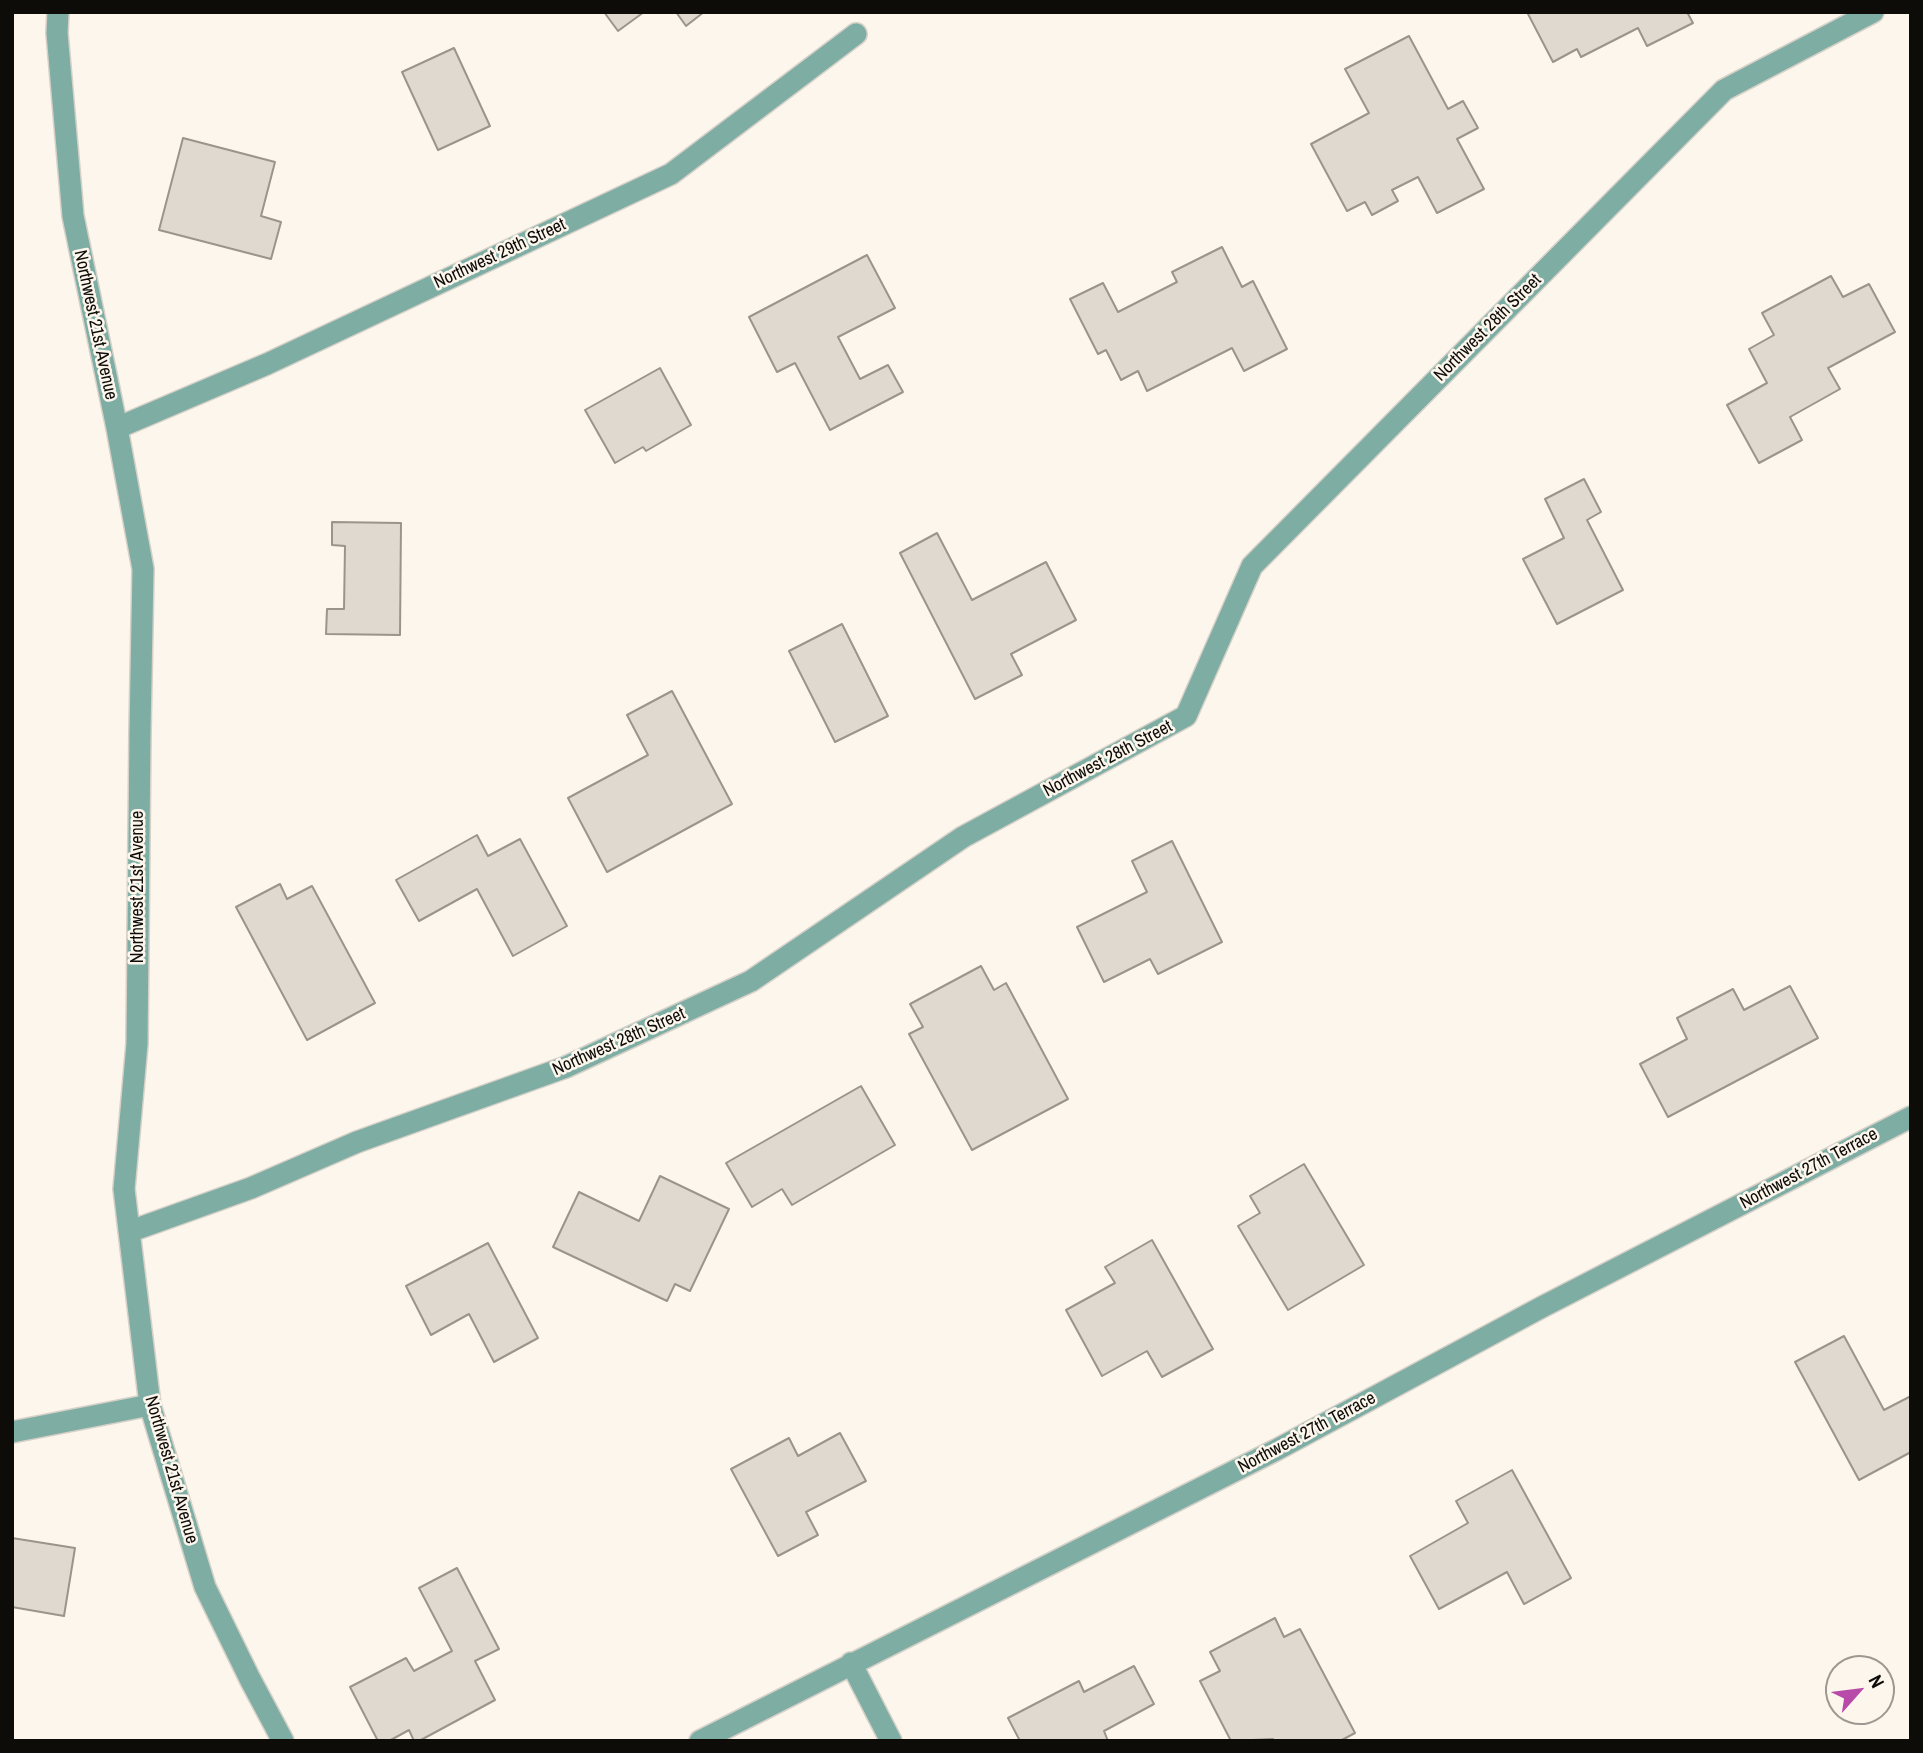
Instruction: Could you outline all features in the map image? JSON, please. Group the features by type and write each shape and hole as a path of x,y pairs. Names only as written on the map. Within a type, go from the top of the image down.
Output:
{"street":[{"name":"Northwest 21st Avenue","path":"58,12 57,33 73,216 143,569 137,1044 124,1189 150,1405 205,1587 283,1741"},
{"name":"Northwest 28th Street","path":"131,1231 251,1188 357,1142 566,1067 751,981 963,837 1186,716 1252,566 1724,90 1873,12"},
{"name":"Northwest 29th Street","path":"117,428 267,364 671,174 856,34"},
{"name":"Northwest 27th Terrace","path":"700,1741 1276,1451 1542,1307 1911,1116"},
{"path":"12,1432 150,1405"},
{"path":"851,1663 891,1741"}],"building":[{"path":"604,12 644,12 618,31"},
{"path":"676,12 704,12 686,26"},
{"path":"1527,12 1687,12 1693,23 1647,46 1638,28 1581,57 1577,49 1553,62"},
{"path":"1409,36 1448,109 1463,101 1478,128 1457,139 1484,189 1437,213 1418,177 1392,190 1398,201 1372,215 1365,202 1347,211 1311,144 1369,113 1345,69"},
{"path":"454,48 490,126 438,150 402,72"},
{"path":"183,138 275,162 261,216 281,222 271,259 159,230"},
{"path":"1222,247 1242,287 1253,281 1287,349 1244,371 1232,348 1147,391 1138,371 1121,380 1106,350 1098,354 1070,299 1103,283 1118,312 1177,282 1172,272"},
{"path":"867,255 895,308 838,337 860,379 888,365 903,392 830,430 795,363 777,372 749,317"},
{"path":"1831,276 1843,297 1869,284 1895,332 1828,368 1840,389 1790,417 1802,440 1759,463 1727,405 1767,383 1749,349 1774,335 1762,313"},
{"path":"660,368 691,425 646,451 643,447 615,463 585,410"},
{"path":"1584,479 1601,512 1587,520 1623,590 1557,624 1523,559 1564,538 1545,499"},
{"path":"332,522 401,523 400,635 326,634 327,609 344,609 345,546 332,545"},
{"path":"937,533 972,600 1046,562 1076,620 1011,654 1022,675 975,699 900,553"},
{"path":"842,624 888,716 835,742 789,651"},
{"path":"672,691 732,804 607,872 568,798 648,755 627,715"},
{"path":"477,835 488,856 520,839 567,926 513,956 477,889 419,921 396,880"},
{"path":"1172,841 1222,942 1158,974 1150,959 1104,982 1077,927 1147,892 1132,861"},
{"path":"280,884 287,899 312,886 375,1003 307,1040 236,907"},
{"path":"981,966 994,990 1006,983 1068,1099 972,1150 909,1034 923,1027 910,1004"},
{"path":"1790,986 1818,1038 1668,1117 1640,1064 1687,1039 1677,1018 1733,989 1744,1010"},
{"path":"861,1086 895,1145 792,1205 782,1189 752,1207 726,1163"},
{"path":"1304,1164 1364,1265 1288,1310 1238,1226 1260,1213 1250,1196"},
{"path":"660,1176 729,1209 690,1291 675,1284 667,1301 553,1247 579,1192 639,1221"},
{"path":"1152,1240 1213,1349 1162,1377 1147,1351 1102,1376 1066,1310 1115,1283 1105,1267"},
{"path":"488,1243 538,1338 494,1362 469,1314 431,1335 406,1286"},
{"path":"1844,1336 1884,1410 1911,1396 1911,1452 1859,1480 1795,1362"},
{"path":"840,1433 866,1481 806,1512 818,1535 778,1556 731,1469 789,1438 798,1456"},
{"path":"1512,1470 1571,1578 1524,1604 1507,1572 1439,1609 1410,1556 1468,1523 1456,1501"},
{"path":"12,1538 75,1548 64,1616 12,1607"},
{"path":"457,1568 499,1649 475,1661 495,1700 419,1741 414,1741 409,1730 389,1741 378,1741 350,1687 406,1658 414,1671 452,1651 419,1588"},
{"path":"1275,1618 1284,1637 1300,1629 1355,1733 1340,1741 1231,1741 1200,1681 1220,1671 1210,1652"},
{"path":"1134,1666 1154,1704 1104,1731 1108,1741 1020,1741 1008,1718 1079,1681 1084,1692"}]}
